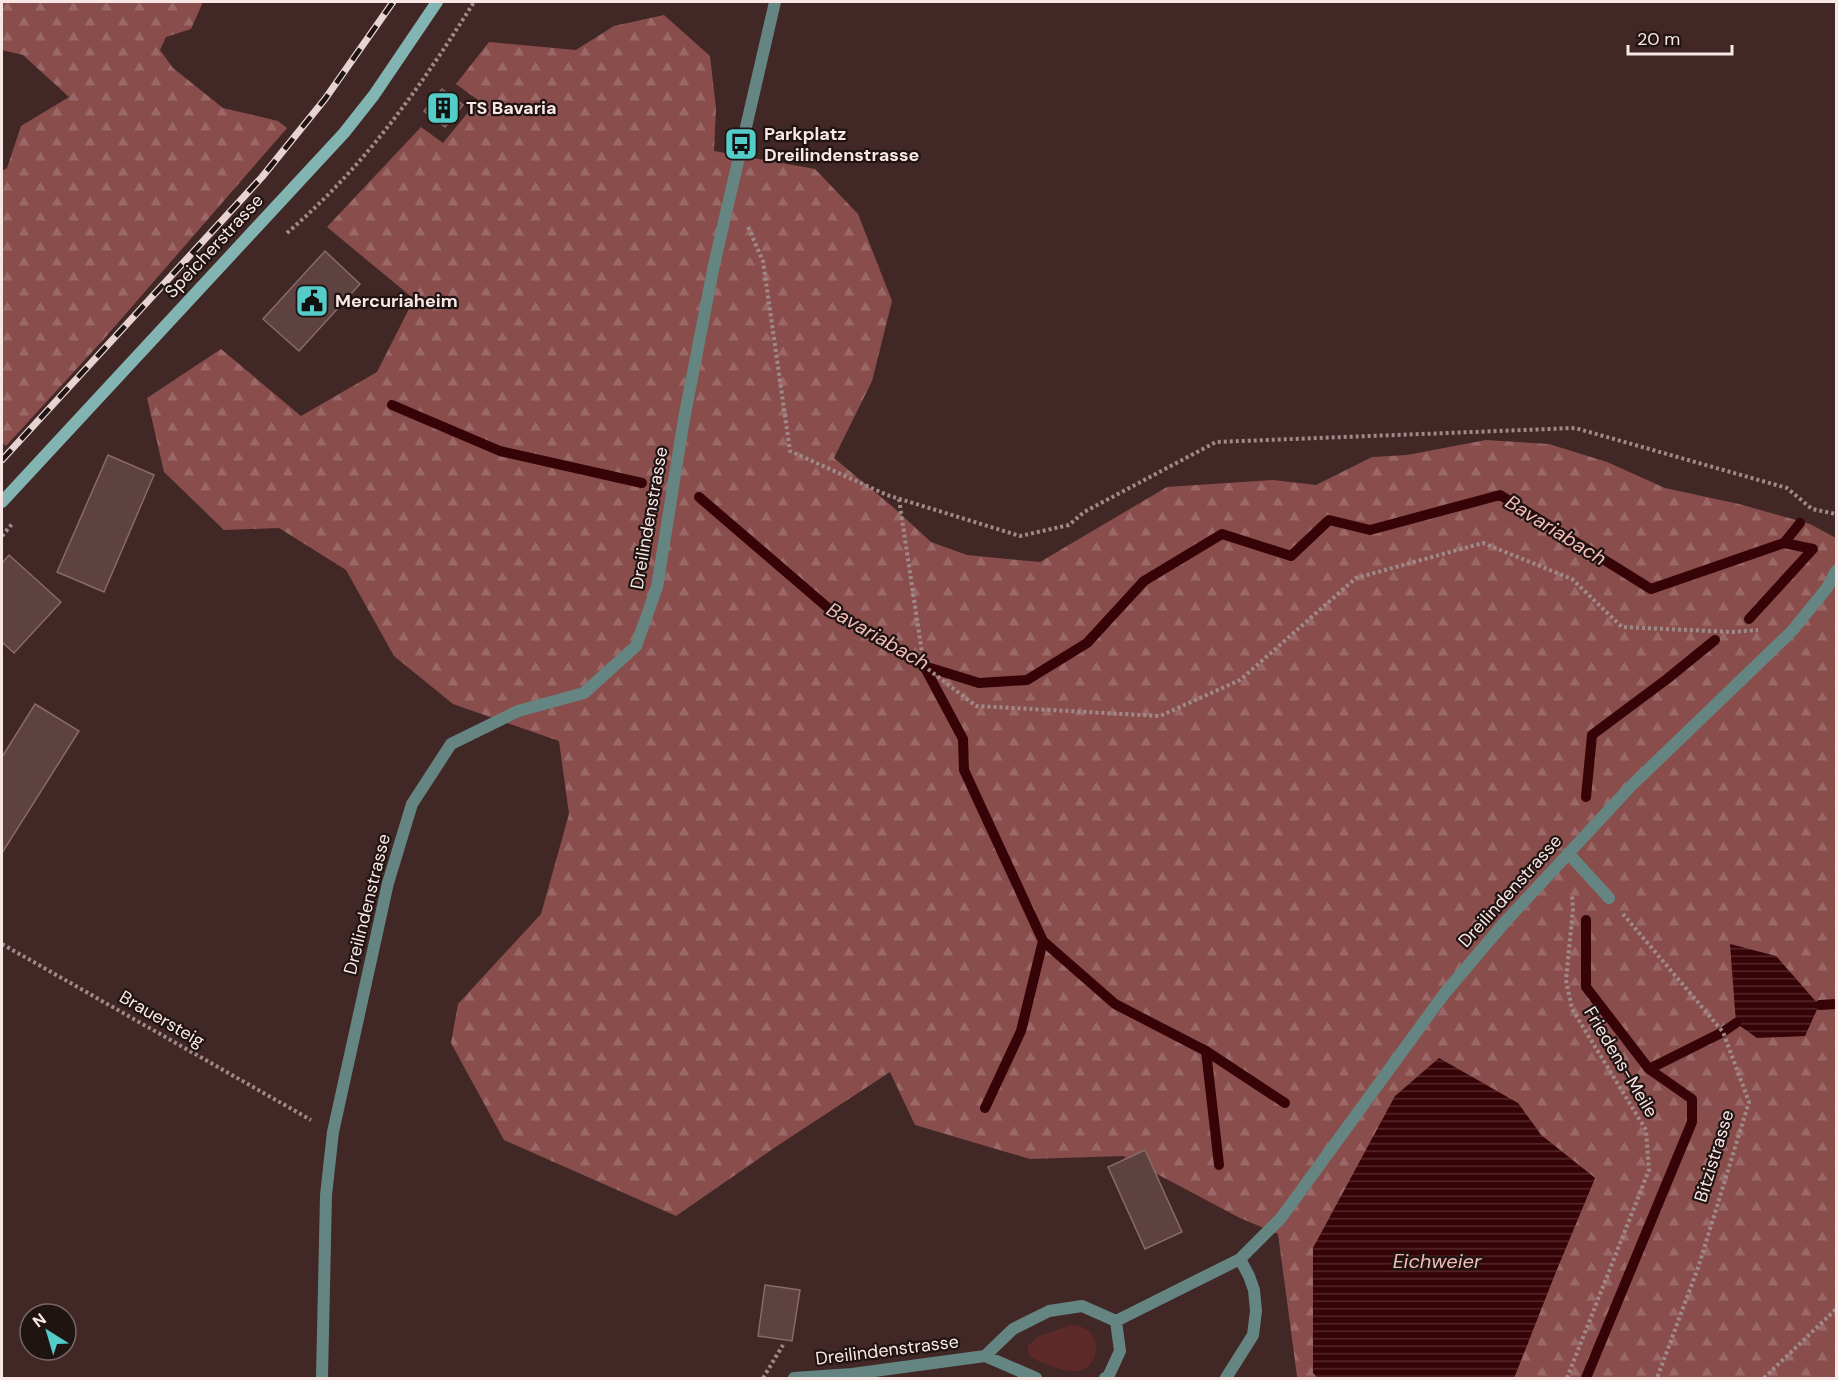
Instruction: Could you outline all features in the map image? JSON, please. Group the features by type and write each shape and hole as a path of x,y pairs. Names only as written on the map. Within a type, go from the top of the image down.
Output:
{"main road":[{"name":"Speicherstrasse","path":"2,502 344,133 374,95 437,2"}],"street":[{"name":"Dreilindenstrasse","path":"322,1378 326,1195 333,1132 388,883 411,804 451,744 518,711 584,693 636,646 657,587 684,419 714,266 776,2"},
{"name":"Dreilindenstrasse","path":"985,1356 1013,1329 1049,1311 1082,1306 1116,1321 1240,1259 1281,1218 1444,994 1505,922 1631,786 1792,631 1827,588 1836,571"},
{"path":"1568,853 1609,898"},
{"path":"1226,1378 1253,1335 1256,1311 1250,1276 1240,1259"},
{"path":"1105,1378 1108,1377 1120,1351 1116,1321"},
{"name":"Dreilindenstrasse","path":"794,1378 852,1374 985,1356 1036,1378"}],"path":[{"path":"732,188 763,261 790,451 887,495 1020,536 1069,525 1084,512 1216,441 1575,428 1787,488 1812,509 1836,514"},
{"path":"899,499 924,666 975,706 1160,716 1240,680 1356,578 1483,543 1572,579 1622,627 1732,632"},
{"name":"Friedens-Meile","path":"1567,1378 1649,1170 1646,1130 1572,1009 1566,980 1573,909 1568,853"},
{"name":"Bitzistrasse","path":"1609,898 1723,1032 1749,1102 1698,1265 1656,1378"},
{"name":"Brauersteig","path":"2,944 308,1118"},
{"path":"1764,1378 1836,1309"},
{"path":"763,1378 783,1345"}],"shaded area":[{"path":"1070,1325 1082,1327 1091,1333 1095,1341 1094,1359 1089,1366 1081,1370 1070,1371 1030,1357 1028,1346 1037,1337"}],"green space":[{"path":"2,2 203,2 191,29 166,37 160,50 173,68 223,108 278,121 287,128 103,340 6,446 2,443 2,171 7,168 21,126 69,97 23,55 2,50"},
{"path":"664,15 710,56 716,108 714,151 815,169 858,214 892,301 872,381 834,458 931,542 967,555 1040,562 1167,487 1273,480 1316,485 1372,457 1407,455 1486,440 1549,444 1607,462 1665,488 1739,504 1810,524 1836,538 1836,1378 1514,1378 1595,1178 1541,1135 1518,1103 1313,1248 1313,1372 1318,1378 1298,1378 1297,1376 1278,1234 1240,1218 1123,1156 1030,1159 915,1125 890,1072 676,1216 504,1140 451,1043 458,1004 541,914 569,814 559,741 453,704 394,656 346,570 279,528 224,530 164,472 147,398 221,349 301,416 377,372 414,299 327,227 421,127 443,143 478,100 456,84 489,42 576,50 614,26"}],"water":[{"path":"1730,944 1776,956 1819,1005 1805,1036 1757,1038 1736,1023"},
{"name":"Eichweier","path":"1439,1058 1518,1103 1541,1135 1595,1178 1514,1378 1318,1378 1313,1373 1313,1248 1395,1096"}],"building":[{"name":"TS Bavaria","path":"442,89 463,105 445,127 424,111"},
{"name":"Mercuriaheim","path":"325,251 360,284 299,351 263,319"},
{"path":"108,455 154,475 104,592 57,572"},
{"path":"9,555 61,602 14,653 2,642 2,563"},
{"path":"35,704 79,731 2,853 2,757"},
{"path":"1145,1150 1182,1232 1145,1249 1108,1167"},
{"path":"765,1285 800,1290 792,1341 758,1336"}],"waterway":[{"name":"Bavariabach","path":"392,405 500,451 642,483"},
{"name":"Bavariabach","path":"699,497 827,607 924,666 979,683 1027,680 1087,643 1144,581 1222,534 1291,556 1329,520 1370,530 1500,495 1651,589 1784,543 1813,549"},
{"path":"1784,543 1800,523"},
{"path":"1749,619 1813,549"},
{"path":"1586,797 1592,735 1715,640"},
{"path":"924,666 963,739 964,770 1043,941 1115,1004 1206,1051 1285,1103"},
{"path":"1586,920 1586,987 1649,1069 1692,1099 1692,1122 1586,1378"},
{"path":"985,1108 1021,1031 1043,941"},
{"path":"1820,1005 1836,1004"},
{"path":"1649,1069 1723,1032 1736,1023"},
{"path":"1206,1051 1219,1165"}],"railway":[{"path":"2,460 262,177 325,99 393,2"}],"place":[{"name":"TS Bavaria","path":"443,108"},
{"name":"Parkplatz Dreilindenstrasse","path":"741,144"},
{"name":"Mercuriaheim","path":"312,301"}]}
